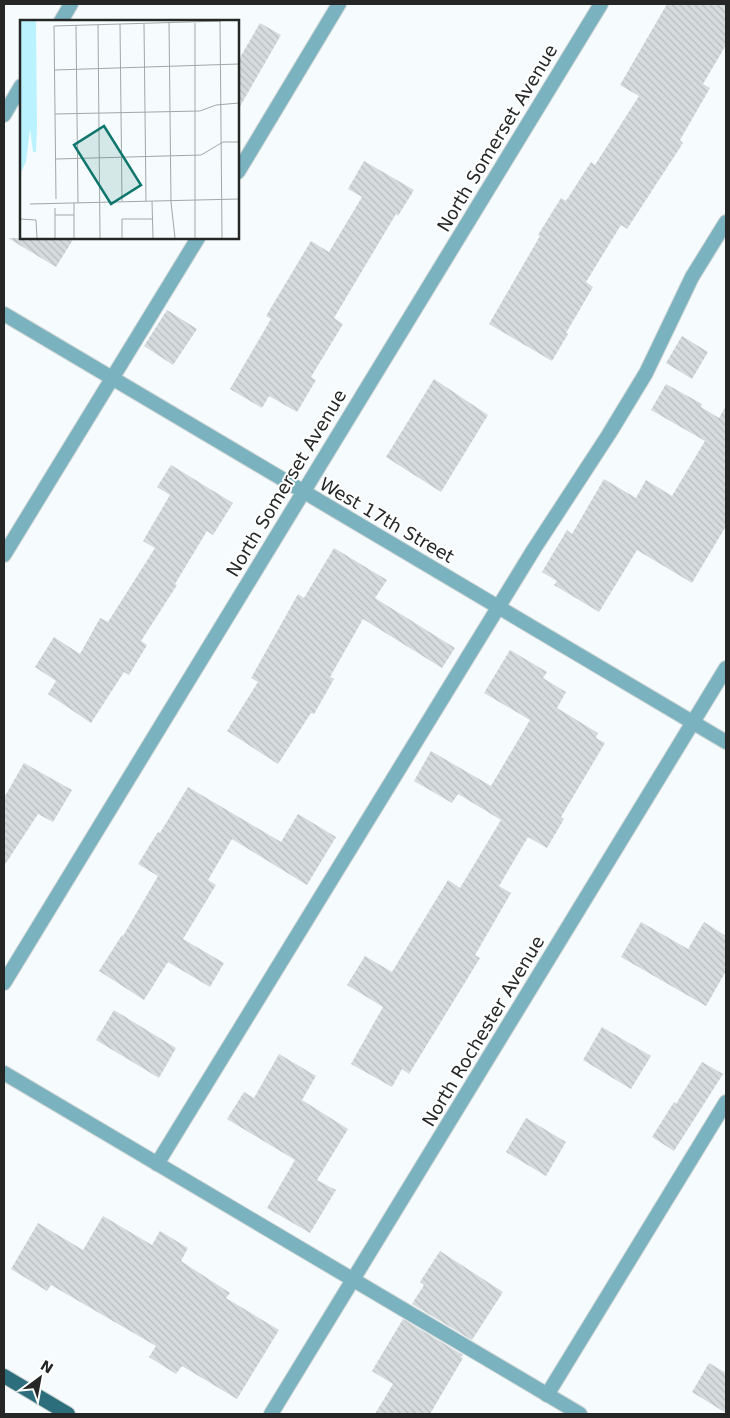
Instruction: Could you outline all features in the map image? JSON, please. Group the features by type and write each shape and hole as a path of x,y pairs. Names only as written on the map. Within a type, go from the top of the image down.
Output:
{"main road":[{"path":"4,1376 68,1414"}],"street":[{"path":"62,20 71,4"},
{"path":"239,170 339,4"},
{"name":"North Somerset Avenue","path":"4,983 601,4"},
{"path":"4,114 20,88"},
{"path":"157,1164 498,607 610,434 646,373 692,277 726,222"},
{"path":"4,555 197,239"},
{"name":"West 17th Street","path":"4,314 726,742"},
{"name":"North Rochester Avenue","path":"272,1414 726,668"},
{"path":"4,1073 580,1414"},
{"path":"547,1395 726,1102"}],"building":[{"path":"667,4 726,4 726,45 703,84 710,88 680,140 683,143 627,229 621,225 586,282 593,287 552,361 489,324 540,236 538,235 561,198 566,201 591,162 595,165 639,96 620,85"},
{"path":"260,23 281,35 239,108 239,59"},
{"path":"364,161 414,190 398,216 396,214 334,318 343,324 311,377 316,380 297,412 269,396 262,408 230,389 271,319 266,316 311,241 329,252 362,197 348,189"},
{"path":"8,238 73,239 56,267"},
{"path":"167,310 197,329 173,365 144,346"},
{"path":"682,336 708,352 692,379 666,363"},
{"path":"434,379 488,415 441,492 386,457"},
{"path":"666,384 702,404 701,407 719,418 726,406 726,526 692,583 637,550 599,612 554,585 557,581 542,572 567,530 572,534 604,479 636,498 646,480 672,496 705,441 651,410"},
{"path":"171,465 233,503 213,535 207,531 175,584 177,585 141,641 147,645 129,675 124,672 91,723 48,694 56,681 35,667 54,637 80,654 100,618 108,622 155,548 143,541 170,495 157,487"},
{"path":"334,548 387,580 375,598 455,648 442,668 363,619 330,677 334,679 314,714 311,713 278,764 227,731 258,682 251,678 298,594 304,598"},
{"path":"510,650 547,672 543,678 566,692 557,708 598,733 596,738 605,743 561,817 564,819 547,848 528,837 499,886 511,893 475,955 480,958 409,1074 402,1069 392,1087 351,1064 383,1007 347,985 365,956 392,972 448,880 460,888 501,820 458,794 452,803 414,781 431,751 491,786 530,720 484,693"},
{"path":"24,763 72,790 53,822 38,814 4,866 4,798"},
{"path":"188,787 281,842 298,814 336,837 307,885 232,839 208,880 216,885 183,939 224,963 210,987 168,962 144,1000 99,971 123,936 158,876 138,864 158,832 160,833"},
{"path":"641,922 688,949 704,922 726,936 726,971 706,1006 621,957"},
{"path":"114,1010 176,1048 159,1078 96,1040"},
{"path":"602,1027 651,1056 631,1089 583,1060"},
{"path":"279,1054 316,1076 302,1100 348,1129 317,1180 336,1190 310,1233 267,1208 295,1160 227,1119 244,1092 254,1098"},
{"path":"702,1062 723,1074 674,1151 652,1137 674,1102 676,1104"},
{"path":"526,1118 566,1142 546,1176 506,1152"},
{"path":"103,1216 152,1245 160,1231 188,1248 181,1261 230,1293 226,1298 279,1330 237,1399 182,1366 176,1374 149,1357 156,1346 51,1285 47,1291 11,1269 38,1223 83,1250"},
{"path":"440,1251 503,1292 472,1340 412,1304 424,1285 420,1282"},
{"path":"403,1319 463,1355 461,1357 463,1358 430,1414 375,1414 393,1384 372,1371"},
{"path":"709,1363 726,1373 726,1413 692,1392"}]}
